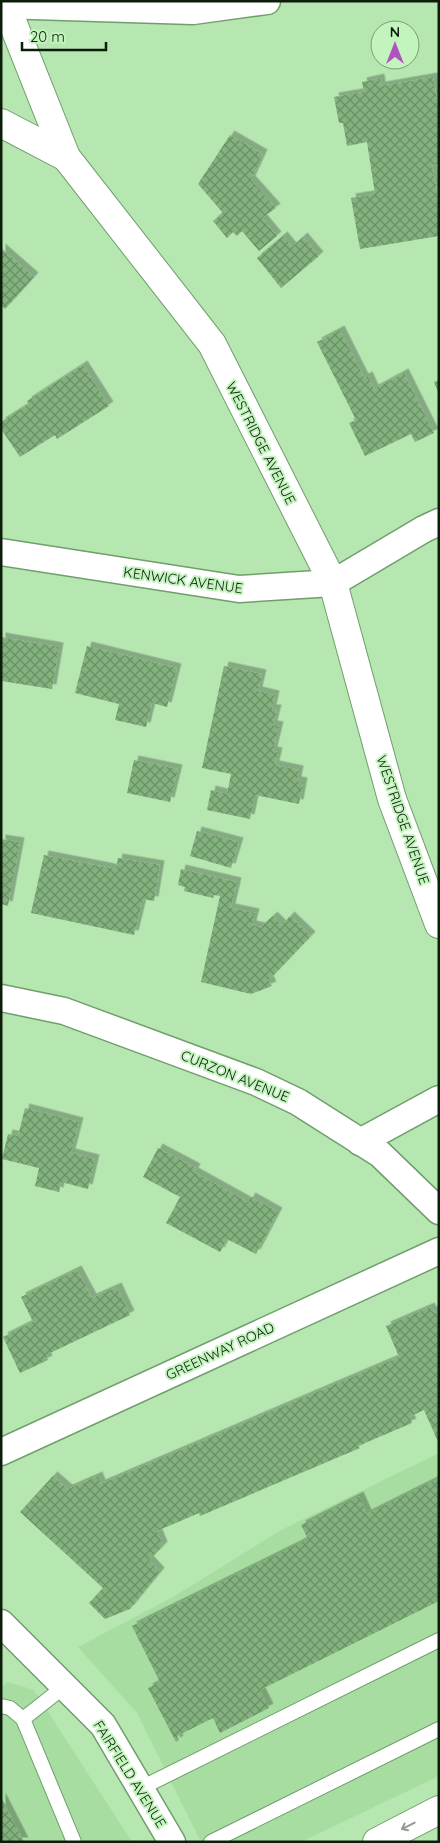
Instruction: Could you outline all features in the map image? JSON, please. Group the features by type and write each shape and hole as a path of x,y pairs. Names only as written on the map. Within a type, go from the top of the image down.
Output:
{"street":[{"path":"4,4 193,11 266,1"},
{"name":"WESTRIDGE AVENUE","path":"4,4 66,157 212,344 333,583 392,799 439,924"},
{"path":"1,122 66,157"},
{"name":"KENWICK AVENUE","path":"1,552 239,590 333,583 439,522"},
{"name":"CURZON AVENUE","path":"1,998 64,1011 256,1082 298,1102 380,1154 439,1211"},
{"path":"360,1142 439,1099"},
{"name":"GREENWAY ROAD","path":"1,1452 439,1251"},
{"name":"FAIRFIELD AVENUE","path":"1,1623 103,1725 172,1842"},
{"path":"377,1842 439,1810"}],"lane":[{"path":"141,1788 439,1640"},
{"path":"23,1719 65,1686"},
{"path":"1,1706 10,1708 23,1719 74,1842"},
{"path":"210,1842 439,1729"}],"shaded area":[{"path":"439,1453 439,1776 301,1842 201,1842 137,1713 78,1647 173,1597 281,1530"},
{"path":"8,1682 34,1690 132,1842 1,1842 1,1686"}],"building":[{"path":"433,77 439,111 439,164 432,165 439,202 439,236 360,249 351,198 375,194 367,142 347,146 343,123 339,123 334,97 364,92 362,82 380,78 381,86"},
{"path":"230,135 263,154 251,180 276,208 262,218 277,236 259,251 242,231 237,236 233,232 227,238 213,221 223,213 198,184"},
{"path":"283,236 292,247 303,237 319,256 281,288 257,258"},
{"path":"1,248 34,277 5,309 1,305"},
{"path":"340,330 364,378 368,376 374,389 404,373 434,433 415,442 411,434 365,456 349,423 356,420 317,342"},
{"path":"83,365 109,406 57,439 55,435 20,457 1,429 1,422 29,404 27,401"},
{"path":"439,380 439,394 434,382"},
{"path":"1,637 59,647 52,689 1,681"},
{"path":"87,646 177,668 167,707 152,703 146,727 115,720 119,704 75,693"},
{"path":"224,666 262,674 258,691 275,695 272,709 277,709 273,725 279,726 273,751 278,752 275,765 299,770 297,781 303,782 299,804 255,795 250,819 207,810 211,790 227,794 231,774 202,768"},
{"path":"134,760 178,769 170,802 127,793"},
{"path":"197,831 239,842 231,868 190,856"},
{"path":"1,839 20,842 8,906 1,904"},
{"path":"44,855 116,869 118,858 160,865 154,901 143,899 134,935 31,913"},
{"path":"181,869 237,882 231,908 255,913 252,925 261,927 273,916 282,925 290,916 311,936 269,980 272,986 251,994 201,982 220,896 214,895 213,898 184,891 185,887 178,885"},
{"path":"25,1108 79,1122 71,1153 95,1159 88,1189 61,1182 59,1192 35,1186 39,1168 2,1159 8,1134 18,1136"},
{"path":"158,1148 196,1168 194,1172 248,1202 251,1197 278,1212 256,1254 227,1239 220,1252 166,1223 180,1197 143,1177"},
{"path":"77,1270 92,1298 117,1287 130,1315 46,1355 48,1360 20,1373 3,1337 33,1322 21,1297"},
{"path":"430,1307 432,1311 435,1310 439,1319 439,1444 424,1410 409,1417 412,1423 358,1446 360,1448 200,1516 199,1513 157,1531 163,1546 149,1560 160,1572 130,1609 105,1619 89,1603 103,1588 20,1512 53,1476 68,1489 98,1476 101,1484 399,1357 386,1326"},
{"path":"439,1478 439,1601 260,1690 269,1708 220,1733 213,1718 177,1736 179,1740 176,1742 148,1688 160,1682 132,1626 308,1539 301,1525 359,1496 367,1514"},
{"path":"1,1797 24,1842 1,1842"}]}
